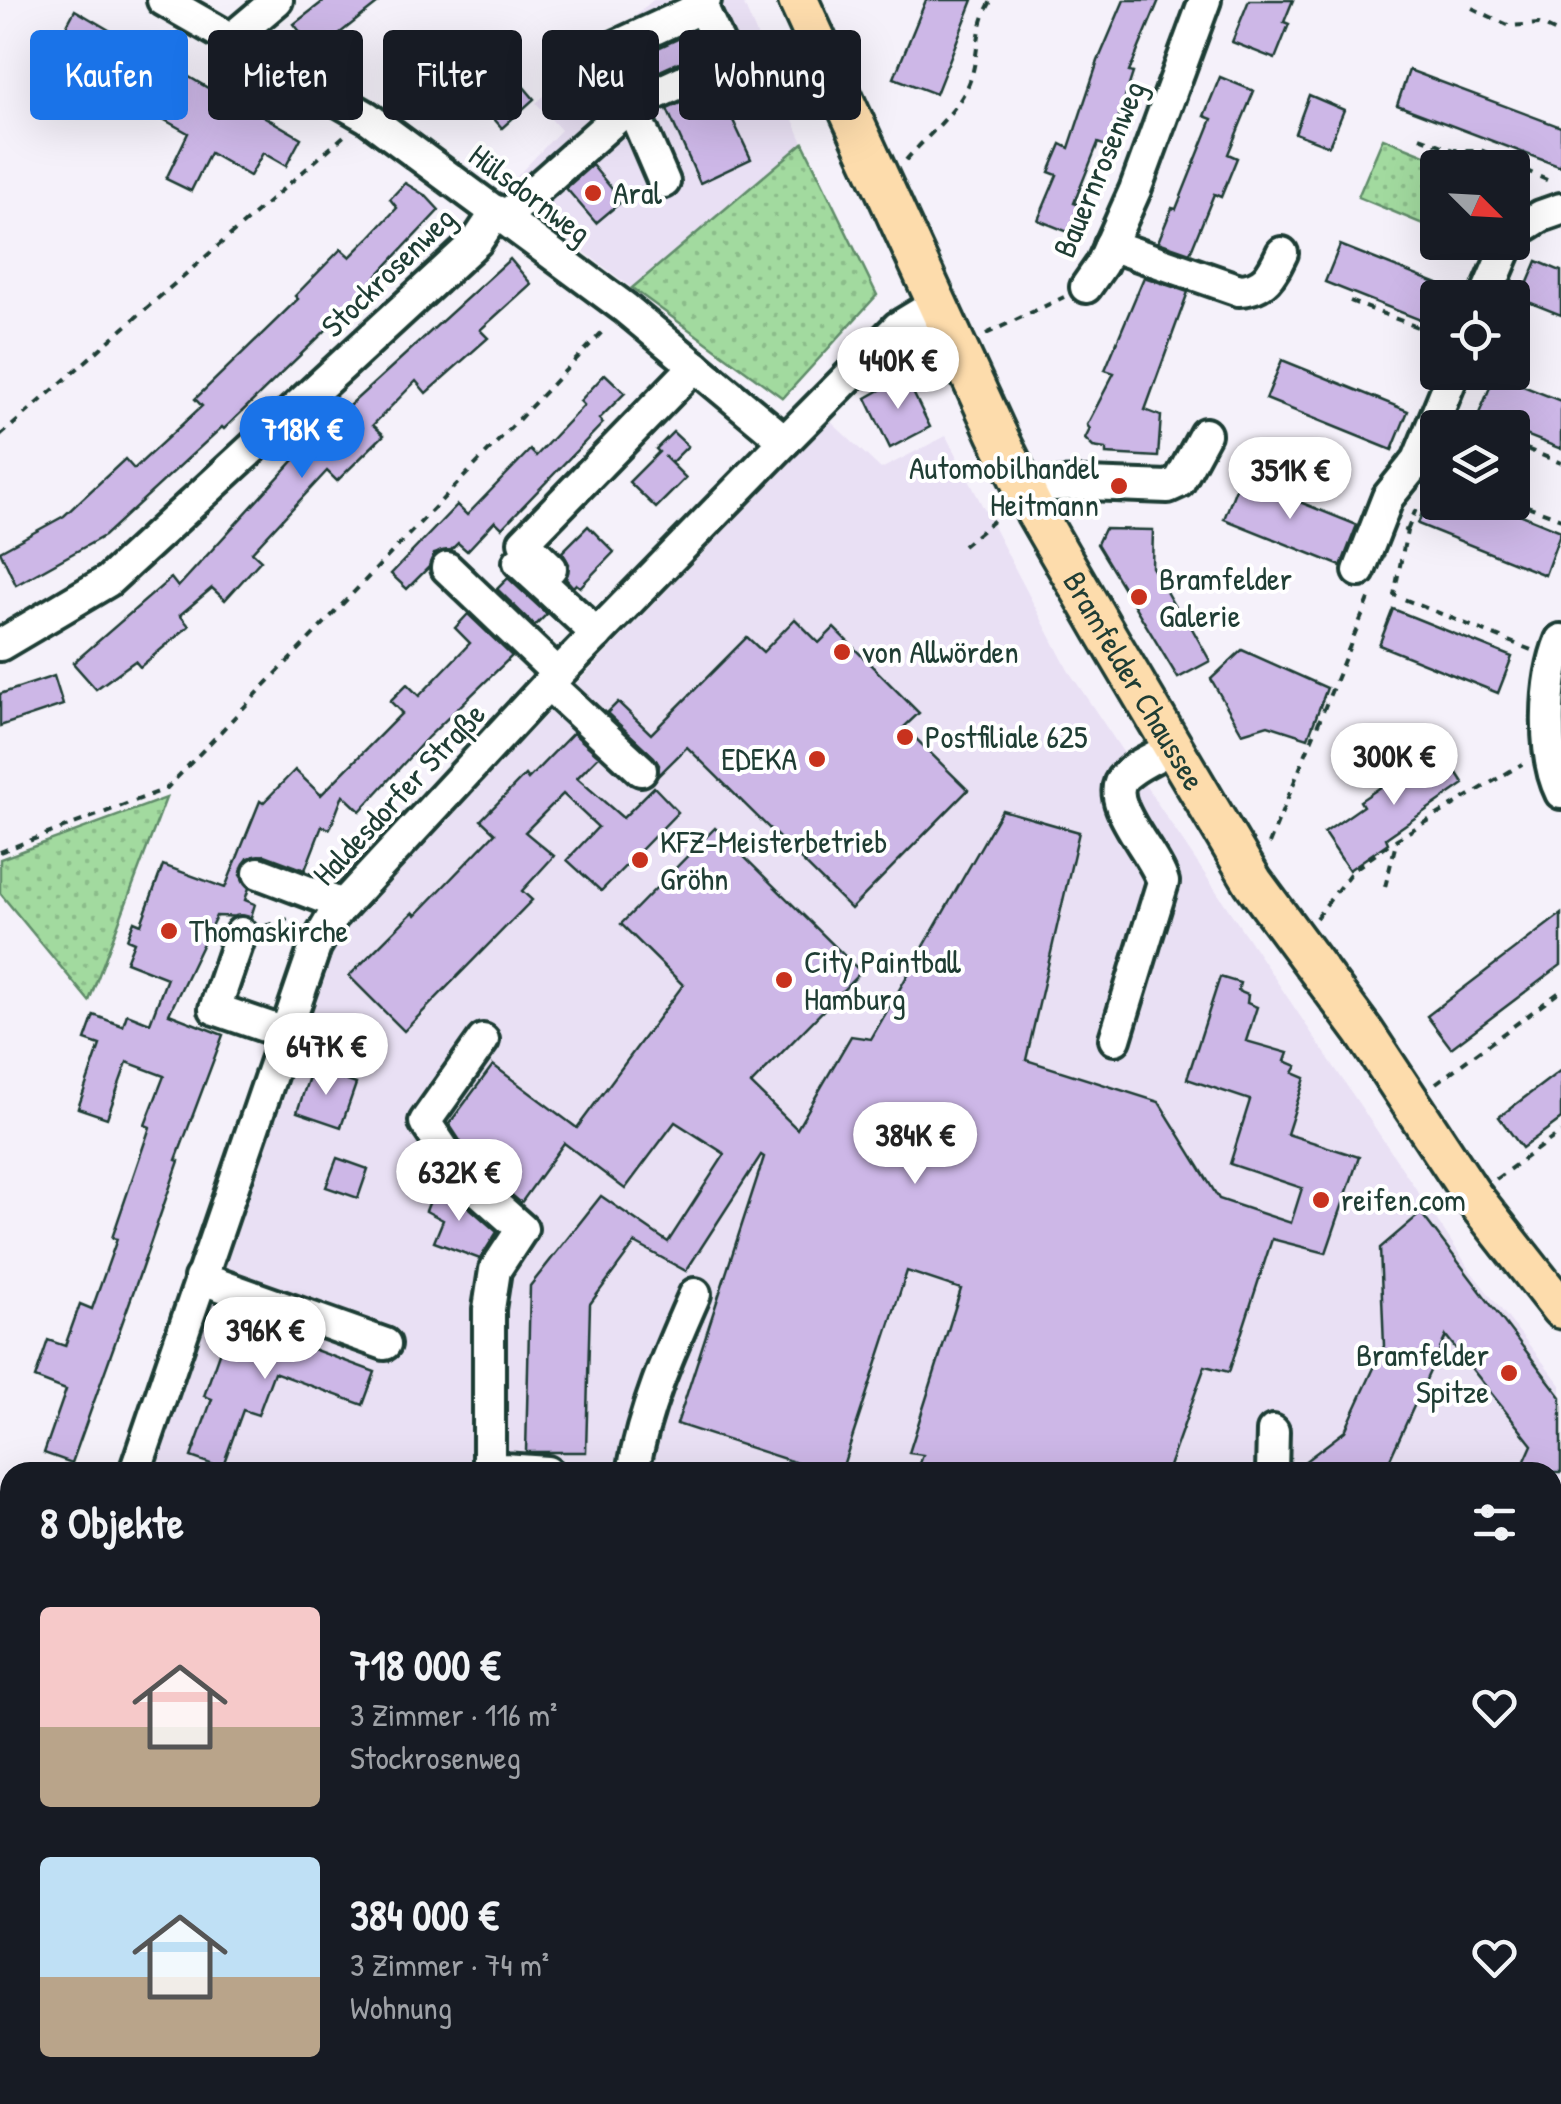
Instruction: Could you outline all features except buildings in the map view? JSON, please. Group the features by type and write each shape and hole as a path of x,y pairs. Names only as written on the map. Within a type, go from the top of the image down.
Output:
{"main road":[{"name":"Bramfelder Chaussee","path":"798,0 812,30"},
{"name":"Bramfelder Chaussee","path":"853,120 1023,486 1253,882 1473,1197 1561,1309"}],"street":[{"name":"Hülsdornweg","path":"164,0 216,30"},
{"path":"242,30 278,0"},
{"name":"Bauernrosenweg","path":"1086,287 1102,264 1135,190 1205,0"},
{"path":"649,30 704,3 715,30"},
{"name":"Hülsdornweg","path":"363,115 625,308 785,440"},
{"name":"Stockrosenweg","path":"0,645 108,581 501,214 613,120"},
{"path":"637,120 664,182"},
{"path":"1530,223 1561,210"},
{"path":"1110,246 1239,290 1250,290 1269,281 1282,253"},
{"name":"Haldesdorfer Straße","path":"138,1462 314,947 338,910 553,679 785,440 898,328 936,304"},
{"path":"551,568 524,542 695,366"},
{"path":"1366,580 1389,511 1418,460 1447,390"},
{"path":"1023,486 1168,488 1178,482 1205,434"},
{"path":"507,551 598,634"},
{"path":"446,568 641,770"},
{"path":"1557,650 1548,749 1561,793"},
{"path":"1115,1038 1163,882 1159,864 1118,804 1116,788 1124,776 1173,746"},
{"path":"258,874 338,910"},
{"path":"242,933 215,1009 285,1033"},
{"path":"483,1040 426,1122 460,1174 522,1229 494,1270 489,1309 489,1462"},
{"path":"200,1278 385,1344"},
{"path":"635,1462 656,1382 696,1294"},
{"path":"1272,1462 1273,1432"}],"path":[{"path":"883,186 964,95 980,50 977,35 992,0"},
{"path":"1472,8 1510,26 1539,24 1561,34"},
{"path":"0,436 348,133"},
{"path":"1420,137 1453,150 1481,150 1561,187"},
{"name":"Bauernrosenweg","path":"956,348 1086,287"},
{"path":"1350,301 1420,328"},
{"path":"0,852 166,790 625,308"},
{"path":"1530,450 1561,463"},
{"path":"1530,507 1561,519"},
{"path":"1389,511 1407,532 1394,595 1557,650"},
{"path":"963,546 998,517"},
{"path":"1253,882 1366,580"},
{"path":"1298,942 1352,871 1548,749"},
{"path":"1384,887 1398,839"},
{"path":"242,933 313,911 338,910"},
{"path":"1410,1102 1561,991"},
{"path":"1473,1197 1561,1132"}],"shaded area":[{"name":"Aral","path":"653,0 742,0 755,30 679,30 679,120 793,120 803,143 632,288 503,191 561,130 552,120 659,120 659,30 619,30"},
{"path":"830,421 881,469 946,436 1068,670 1473,1274 1561,1385 1561,1462 145,1462 316,953"}],"green space":[{"path":"1383,138 1420,153 1420,223 1358,197"},
{"path":"803,143 877,295 783,398 632,288"},
{"path":"166,798 89,1001 0,893 0,859"}],"place":[{"name":"Aral","path":"593,193"},
{"name":"Automobilhandel Heitmann","path":"1119,486"},
{"name":"Bramfelder Galerie","path":"1139,597"},
{"name":"von Allwörden","path":"842,652"},
{"name":"Postfiliale 625","path":"905,737"},
{"name":"EDEKA","path":"817,759"},
{"name":"KFZ-Meisterbetrieb Gröhn","path":"640,860"},
{"name":"Thomaskirche","path":"169,931"},
{"name":"City Paintball Hamburg","path":"784,980"},
{"name":"reifen.com","path":"1321,1200"},
{"name":"Bramfelder Spitze","path":"1509,1373"}]}
